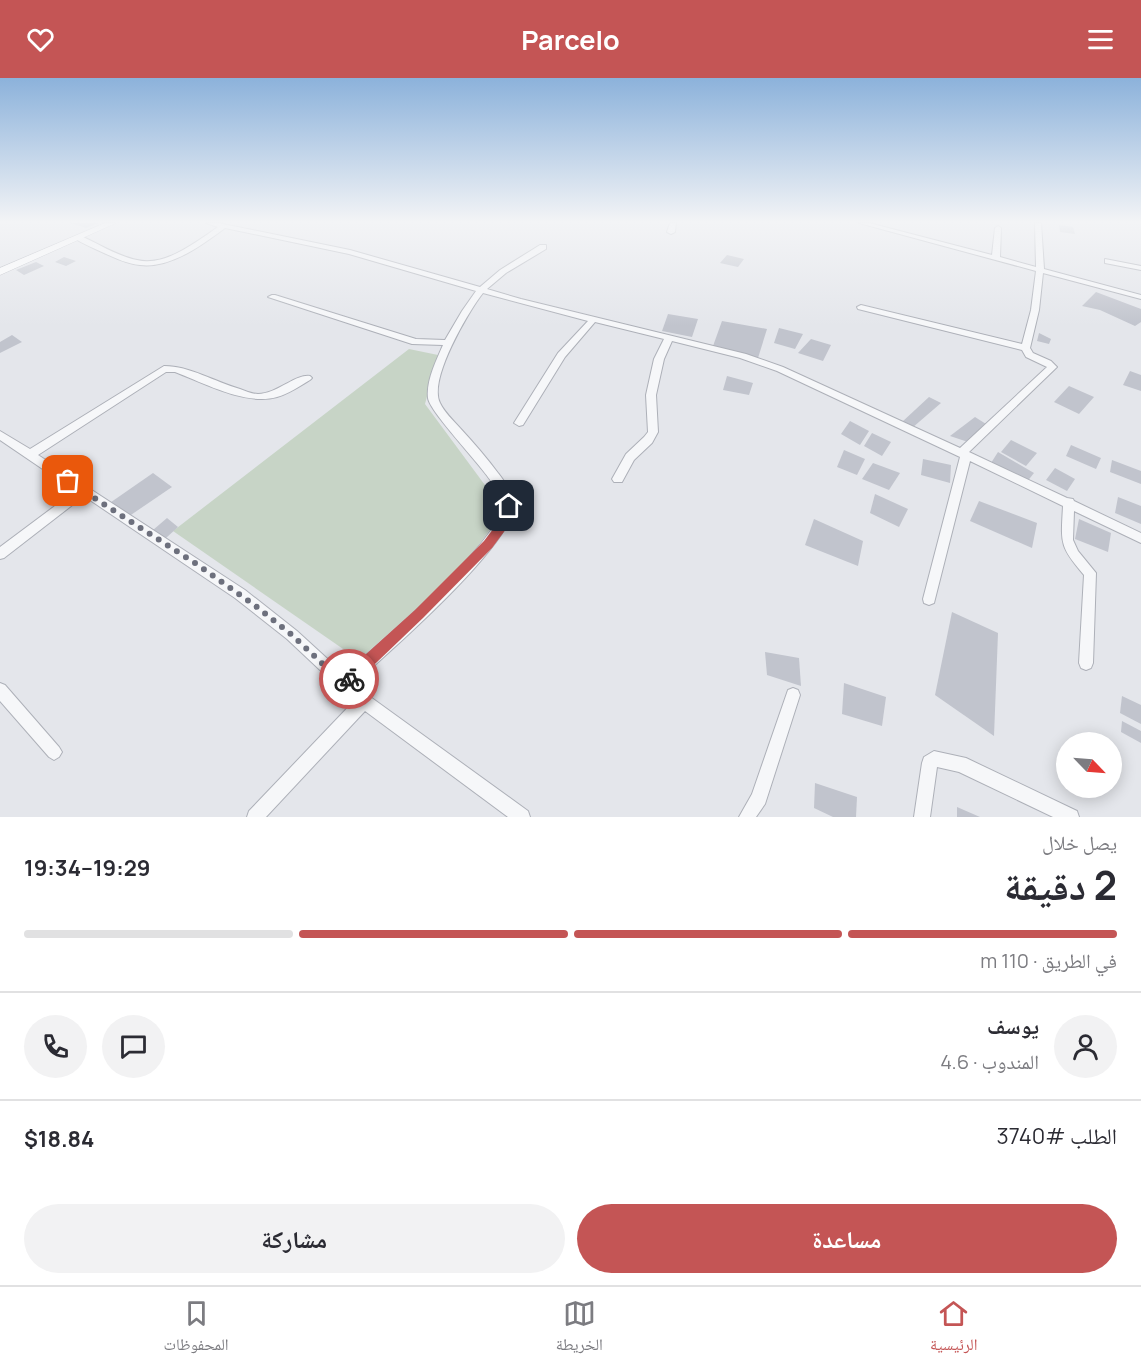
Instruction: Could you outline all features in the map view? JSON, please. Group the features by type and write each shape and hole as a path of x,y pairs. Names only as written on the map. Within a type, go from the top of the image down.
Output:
{"street":[{"path":"0,272 33,257"},
{"path":"126,257 140,263 167,257"},
{"path":"370,257 518,301 670,337 743,356 780,369 1069,502 1141,538"},
{"path":"344,684 453,582 488,545 505,522 509,506 504,488 441,414 433,400 434,385 465,312 482,289 526,257"},
{"path":"928,599 964,454 1052,367 1029,355 1026,348 1035,310 1041,269 1040,257"},
{"path":"996,258 1141,297"},
{"path":"1108,261 1141,268"},
{"path":"272,297 407,340 424,343 450,343"},
{"path":"861,308 1026,348"},
{"path":"519,423 561,354 593,320"},
{"path":"618,479 630,457 653,432 651,395 660,359 670,337"},
{"path":"29,455 164,369 176,369 257,397 276,393 307,378"},
{"path":"0,435 198,565 266,614 364,701 522,817"},
{"path":"0,554 84,490"},
{"path":"1069,502 1067,540 1073,554 1090,573 1086,663"},
{"path":"0,690 54,752"},
{"path":"747,817 759,798 793,695"},
{"path":"255,817 364,701"},
{"path":"922,817 930,764 934,759 960,764 1071,817"}],"green space":[{"path":"409,349 438,355 425,404 496,500 498,517 469,557 452,575 359,660 173,531"}],"building":[{"path":"63,257 76,261 66,266 55,262"},
{"path":"725,257 744,259 738,267 720,263"},
{"path":"36,262 44,266 24,275 16,270"},
{"path":"1096,292 1141,309 1141,322 1135,326 1100,310 1082,306"},
{"path":"668,314 698,319 692,337 662,331"},
{"path":"722,321 767,329 758,358 713,346"},
{"path":"779,328 803,334 795,349 774,343"},
{"path":"1039,333 1051,339 1049,344 1037,341"},
{"path":"12,335 22,342 0,353 0,342"},
{"path":"811,339 831,345 823,361 798,353"},
{"path":"1130,371 1141,375 1141,391 1123,385"},
{"path":"727,376 753,383 749,395 723,390"},
{"path":"1069,386 1094,397 1079,414 1054,402"},
{"path":"929,397 941,403 912,428 902,422"},
{"path":"975,417 986,424 968,442 950,436"},
{"path":"850,421 869,431 860,445 841,434"},
{"path":"872,433 891,442 882,456 864,446"},
{"path":"1011,440 1037,453 1026,466 1001,452"},
{"path":"1071,445 1101,458 1096,469 1066,456"},
{"path":"844,450 865,459 857,475 837,467"},
{"path":"998,452 1034,473 1026,483 991,463"},
{"path":"923,459 951,465 950,483 921,475"},
{"path":"1112,460 1141,471 1141,484 1110,472"},
{"path":"873,463 900,473 889,490 862,479"},
{"path":"1055,468 1075,479 1067,491 1046,480"},
{"path":"153,473 172,487 122,521 104,507"},
{"path":"875,494 908,509 899,527 870,513"},
{"path":"1118,497 1141,506 1141,524 1115,513"},
{"path":"979,501 1037,523 1032,548 970,521"},
{"path":"167,518 178,527 166,538 153,530"},
{"path":"814,519 863,541 858,566 805,545"},
{"path":"1079,519 1111,533 1108,552 1075,539"},
{"path":"952,612 998,633 994,736 935,695"},
{"path":"765,652 799,658 801,686 767,675"},
{"path":"844,683 886,697 882,726 842,714"},
{"path":"1122,696 1141,705 1141,724 1120,713"},
{"path":"1122,721 1141,731 1141,743 1122,732"},
{"path":"815,783 857,797 856,817 833,817 814,808"},
{"path":"957,807 980,817 957,817"}],"way so far":[{"path":"68,481 198,565 253,604 292,635 344,684 349,679"}],"route":[{"path":"349,679 453,582 488,545 505,522 509,506"}]}
